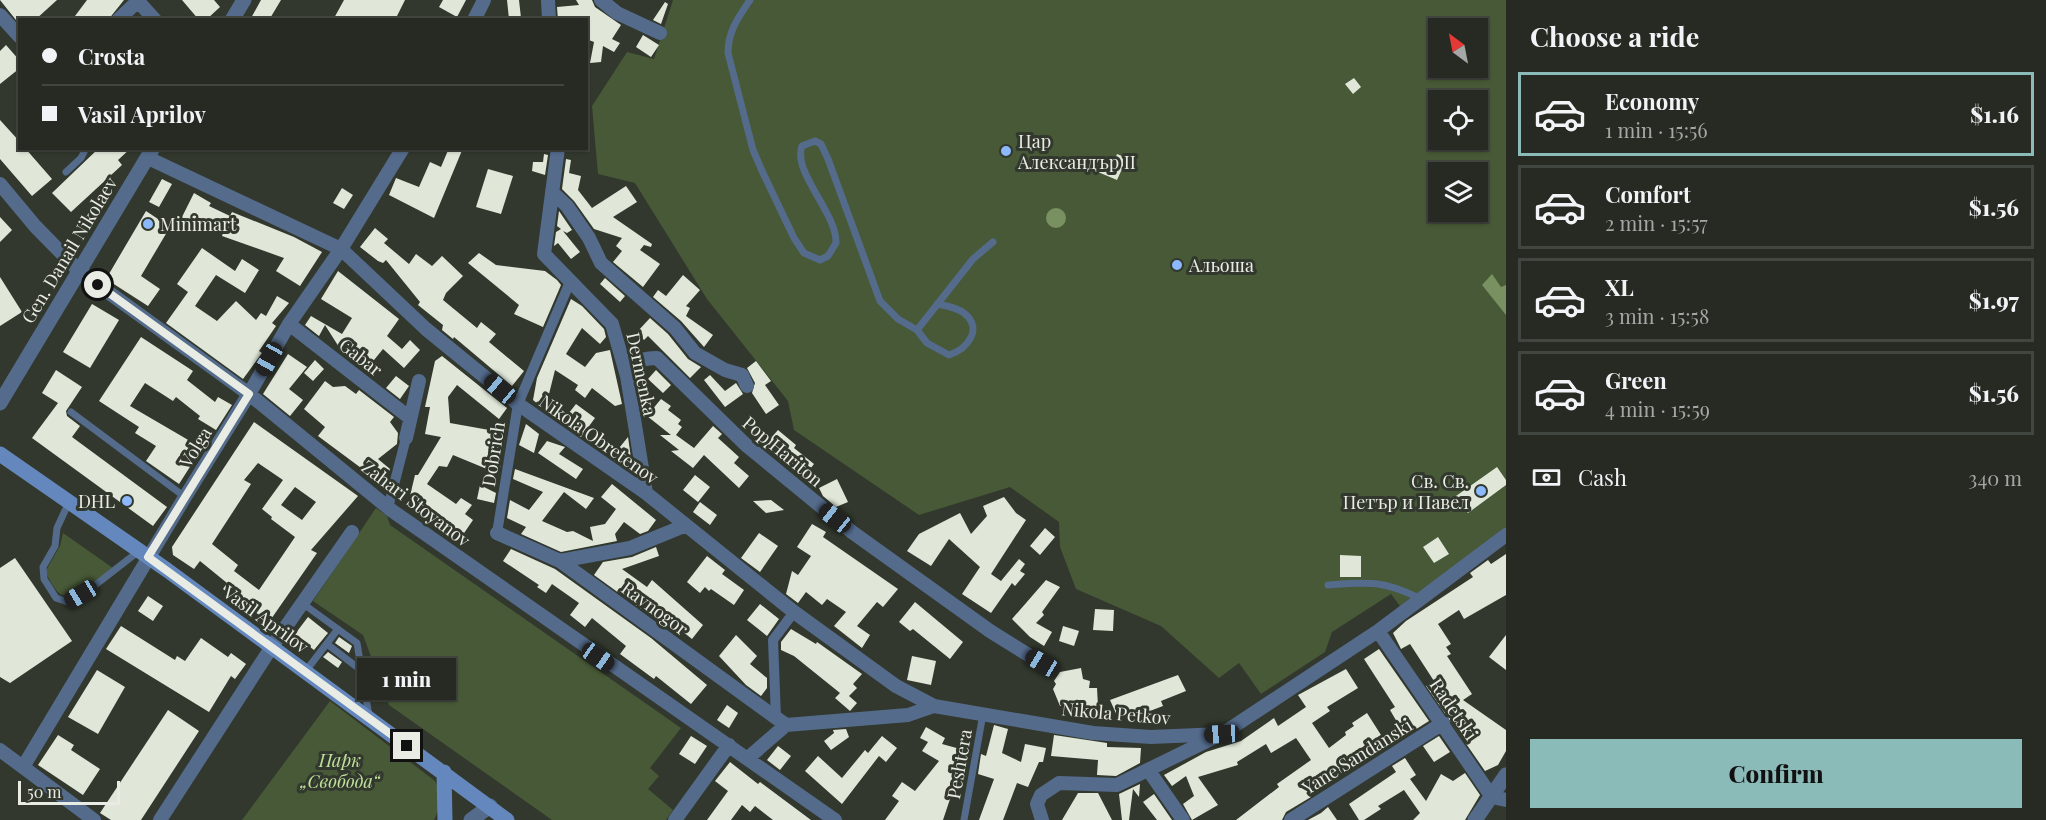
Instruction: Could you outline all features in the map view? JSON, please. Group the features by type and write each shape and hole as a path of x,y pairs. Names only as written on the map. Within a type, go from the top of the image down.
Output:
{"main road":[{"name":"Vasil Aprilov","path":"0,454 144,554 507,820"},
{"path":"444,772 445,820"}],"street":[{"path":"120,18 137,0 153,18"},
{"path":"233,18 244,0"},
{"path":"475,18 484,0"},
{"path":"548,0 549,18"},
{"path":"601,0 617,13 660,33"},
{"path":"3,24 18,35"},
{"name":"Volga","path":"23,767 144,554 185,497 289,324 341,249 402,150"},
{"path":"558,150 552,192 567,206 590,238 602,263 675,328 695,353 725,370 742,375 747,386"},
{"name":"Nikola Obretenov","path":"151,153 341,249 426,329 518,404 646,493 684,526 794,612 896,686 934,706"},
{"name":"Gen. Danail Nikolaev","path":"0,403 151,153"},
{"name":"Zahari Stoyanov","path":"0,184 34,226 79,271 249,394 388,508 835,820"},
{"name":"Dermenka","path":"552,192 544,254 612,324 627,376 646,493"},
{"name":"Dobrich","path":"497,533 518,404 570,282"},
{"name":"Gabar","path":"289,324 410,418"},
{"name":"Pop Hariton","path":"627,376 631,364 638,359 657,358 746,445 852,532 990,631 1046,666"},
{"path":"388,508 419,381"},
{"path":"560,561 630,548 684,526"},
{"path":"160,820 302,603 352,532"},
{"name":"Ravnogor","path":"497,533 560,561 781,722"},
{"path":"1042,820 1037,804 1041,795 1059,783 1117,785 1222,734 1378,631 1506,535"},
{"path":"748,758 781,722 773,640 794,612"},
{"name":"Radetski","path":"1378,631 1499,798"},
{"name":"Nikola Petkov","path":"781,722 908,715 934,706 1093,733 1151,737 1222,734"},
{"name":"Yane Sandanski","path":"1291,820 1443,723"},
{"path":"675,820 729,745"},
{"path":"0,750 94,820"},
{"path":"1149,771 1183,820"},
{"path":"1475,820 1499,798 1506,775"},
{"path":"471,820 490,806"}],"lane":[{"path":"750,0 728,39 728,53 753,150 794,238 804,252 820,260 828,256 836,243 832,221 809,178 800,152 802,146 815,141 820,144 828,159 880,301 898,319 917,330 927,343 949,355 962,351 970,342 972,327 966,315 957,308 937,304"},
{"path":"66,172 81,158 85,150"},
{"path":"917,330 973,259 993,242"},
{"path":"71,412 185,497"},
{"path":"69,502 57,528 55,546 43,567 44,579 56,598 69,602 144,554"},
{"path":"1328,585 1375,581 1419,598"},
{"path":"302,603 357,643 370,719"},
{"path":"305,672 338,629"},
{"path":"327,644 362,671"},
{"name":"Peshtera","path":"964,820 983,714"}],"green space":[{"path":"673,0 1506,0 1506,528 1400,606 1391,594 1332,632 1325,652 1261,694 1239,663 1219,678 1161,626 1076,589 1060,547 1059,522 1010,487 919,515 794,430 788,401 707,299 635,183 598,174 592,106 627,52 654,59"},
{"path":"376,508 387,516 390,525 681,728 650,768 659,776 648,789 673,810 666,820 552,820 389,705 363,635 313,601"},
{"path":"63,533 113,568 86,588 71,595 59,593 45,572 60,546"},
{"name":"Парк „Свобода“","path":"330,701 435,781 440,800 434,820 242,820"}],"shaded area":[{"path":"1056,208 1063,211 1066,218 1063,225 1056,228 1049,225 1046,218 1049,211"},
{"path":"1492,274 1501,287 1506,285 1506,315 1482,285"}],"building":[{"path":"0,0 57,0 37,18 18,18 16,20"},
{"path":"87,0 124,0 110,18 74,18"},
{"path":"182,0 214,0 220,7 208,18 197,18"},
{"path":"261,0 281,0 270,18 251,18"},
{"path":"344,0 405,0 396,18 334,18"},
{"path":"443,0 466,0 457,17 439,7"},
{"path":"507,0 519,0 521,18 509,18"},
{"path":"576,0 592,0 595,7 621,25 612,39 620,43 614,52 603,46 601,62 590,63 594,42 588,40 588,18 558,18 557,7 579,5"},
{"path":"665,2 668,4 661,24 653,20"},
{"path":"643,35 659,45 651,57 636,47"},
{"path":"6,45 18,59 18,70 0,84 0,51"},
{"path":"1354,78 1361,87 1353,94 1345,84"},
{"path":"0,120 18,140 18,150 27,150 52,179 32,196 0,159"},
{"path":"97,150 129,150 118,160 122,165 71,212 52,193"},
{"path":"448,150 462,150 434,218 389,195 396,178 419,187 430,162 441,167"},
{"path":"544,154 548,155 545,175 532,171 533,162 543,162"},
{"path":"1117,154 1127,158 1117,180 1086,167 1091,156 1113,165"},
{"path":"566,159 571,160 569,173 581,176 578,190 592,208 626,186 637,202 613,217 652,244 651,247 644,245 640,250 660,264 643,287 613,262 622,251 616,246 622,238 594,229 574,201 562,189"},
{"path":"488,169 513,176 501,214 476,207"},
{"path":"162,179 172,184 159,207 149,202"},
{"path":"342,188 353,195 344,209 333,203"},
{"path":"194,193 211,203 209,206 230,216 232,212 294,237 322,252 300,286 276,271 284,258 222,236 224,230 203,220 200,227 181,219"},
{"path":"146,211 170,227 141,276 160,289 148,306 106,279"},
{"path":"559,211 572,230 567,233 563,231 580,252 571,259 558,243 554,246 556,232 561,229 557,226"},
{"path":"0,217 12,230 0,242"},
{"path":"375,228 388,239 384,243 409,264 416,254 432,266 442,256 463,276 446,293 443,300 477,328 481,322 496,334 489,342 524,371 512,386 454,337 453,339 442,330 443,325 418,305 420,302 386,260 383,263 378,261 360,247"},
{"path":"202,248 235,271 242,259 259,270 245,293 216,275 195,306 217,321 236,301 256,320 261,313 266,316 277,296 289,303 272,323 276,326 259,351 262,353 243,379 166,323 188,292 177,284"},
{"path":"479,253 496,265 545,271 557,280 561,285 543,327 514,314 519,305 468,263"},
{"path":"338,271 399,319 387,336 402,349 410,340 420,350 404,368 383,349 365,371 344,355 325,325 319,336 305,325 311,316 342,334 352,318 321,299"},
{"path":"683,275 700,290 686,306 690,308 686,316 713,335 704,347 681,321 653,297 658,290 666,296"},
{"path":"0,277 22,312 0,326"},
{"path":"605,278 625,296 620,302 600,284"},
{"path":"571,299 582,306 604,329 606,337 600,344 582,328 566,354 585,367 596,353 610,350 622,404 615,406 592,388 585,398 575,390 578,385 555,370 545,410 533,400 537,378"},
{"path":"92,304 119,320 90,368 63,352"},
{"path":"650,318 668,334 688,359 701,367 690,378 648,336 644,340 637,332"},
{"path":"141,337 193,371 187,380 215,402 218,397 232,405 216,430 198,419 200,416 176,397 173,401 145,383 130,406 202,448 179,484 146,461 156,446 135,433 139,427 99,401"},
{"path":"288,354 307,367 289,389 303,400 290,416 263,394"},
{"path":"442,356 507,408 499,419 457,385 448,397 450,423 506,433 499,474 453,455 447,467 439,466 427,484 456,504 461,498 472,505 465,514 473,520 460,539 422,514 409,500 415,475 418,475 441,437 425,434 430,407 425,407 435,361"},
{"path":"315,360 324,369 313,381 304,373"},
{"path":"756,361 771,381 765,385 779,405 766,414 752,393 755,383 747,368"},
{"path":"56,370 82,387 66,411 67,416 80,426 72,437 167,507 153,526 32,438 58,403 42,393"},
{"path":"656,370 671,385 663,393 648,379"},
{"path":"710,375 725,391 736,383 743,394 725,407 704,380"},
{"path":"396,376 409,386 400,399 386,388"},
{"path":"325,381 333,387 345,386 356,394 359,390 394,417 390,422 398,433 397,444 378,459 390,469 384,485 318,436 325,427 304,409"},
{"path":"661,399 671,406 668,410 681,420 678,424 682,427 676,435 694,448 713,426 722,434 718,438 739,457 734,463 749,476 739,488 704,455 693,468 671,451 679,450 660,435 671,435 647,416"},
{"path":"576,404 595,418 581,437 561,423"},
{"path":"254,422 358,496 311,550 317,553 269,622 223,589 227,583 200,561 194,569 173,555 172,547","holes":["258,463 283,480 262,509 272,517 271,519 295,537 259,590 234,571 238,565 212,544 251,484 244,480","295,487 316,502 302,520 281,505"]},
{"path":"526,424 539,434 534,453 519,445"},
{"path":"778,430 796,445 794,448 814,464 803,478 763,447"},
{"path":"628,437 633,472 633,473 611,458"},
{"path":"547,441 565,447 559,454 583,469 576,479 538,453"},
{"name":"Св. Св. Петър и Павел","path":"1497,467 1506,480 1506,485 1468,513 1456,496"},
{"path":"515,469 594,498 586,509 564,492 542,521 567,532 573,531 593,541 590,527 605,524 616,509 601,497 612,484 656,520 648,531 640,534 624,522 615,534 617,541 561,552 521,534 526,527 507,518 510,500 529,510 543,492 513,479"},
{"path":"695,475 710,487 698,502 683,490"},
{"path":"837,479 848,502 836,507 823,496 819,488"},
{"path":"480,485 496,493 494,503 477,499"},
{"path":"1004,497 1016,513 1026,520 991,574 1001,581 1019,559 1025,564 1020,571 1025,574 1015,586 1012,583 991,613 962,594 980,567 949,539 931,566 907,551 919,534 960,513 971,534 987,516 983,506"},
{"path":"771,500 784,510 766,513 753,501"},
{"path":"700,502 717,515 710,525 693,512"},
{"path":"812,524 826,532 823,537 898,589 883,607 877,602 857,626 870,635 862,648 834,626 846,612 827,599 822,605 806,592 798,603 786,594 792,571 798,575 811,556 797,547"},
{"path":"1045,528 1055,537 1040,555 1030,546"},
{"path":"759,533 778,546 760,572 741,558"},
{"path":"1438,537 1449,554 1434,563 1423,547"},
{"path":"656,547 659,556 622,569 647,587 652,580 703,625 692,639 657,611 652,617 594,575 603,562 632,557"},
{"path":"511,549 555,569 651,638 707,685 691,704 656,676 654,679 620,654 626,646 592,618 585,627 570,615 579,603 552,584 546,593 537,587 539,585 503,561"},
{"path":"1506,554 1506,595 1464,619 1459,610 1438,624 1451,644 1446,647 1451,654 1447,656 1472,694 1463,700 1506,730 1506,751 1498,765 1485,771 1426,686 1434,681 1410,644 1401,649 1393,633 1406,621 1473,577 1470,573 1488,560 1491,564"},
{"path":"1340,555 1361,556 1361,577 1340,577"},
{"path":"707,556 725,570 722,574 744,590 734,605 711,589 709,591 705,587 700,593 687,582"},
{"path":"15,558 72,641 10,683 0,677 0,568"},
{"path":"1046,580 1060,587 1042,612 1044,615 1036,623 1052,632 1044,646 1030,637 1012,619"},
{"path":"148,596 163,606 153,621 138,611"},
{"path":"915,602 963,642 950,659 913,629 910,631 899,622"},
{"path":"760,604 779,619 767,636 747,620"},
{"path":"1095,609 1114,610 1113,631 1093,630"},
{"path":"308,617 328,633 314,650 310,647 308,650 292,638"},
{"path":"121,626 175,660 177,656 185,661 201,638 228,657 231,653 246,664 235,679 231,676 209,712 106,649"},
{"path":"1063,626 1079,631 1074,646 1059,641"},
{"path":"791,629 816,644 817,642 862,674 853,684 857,688 849,696 857,703 850,711 835,698 840,693 794,656 781,650 781,642"},
{"path":"736,635 757,656 750,664 767,678 767,688 761,696 746,685 719,656"},
{"path":"1506,635 1506,670 1489,657"},
{"path":"339,637 352,646 349,653 335,643"},
{"path":"1379,649 1429,721 1402,738 1393,725 1397,722 1390,710 1395,707 1364,659"},
{"path":"328,652 342,662 338,668 323,657"},
{"path":"912,656 936,661 931,685 907,680"},
{"path":"1081,668 1083,679 1090,681 1089,688 1097,688 1098,706 1083,708 1081,700 1060,706 1053,689 1056,684 1054,681 1060,672"},
{"path":"1346,669 1358,688 1327,707 1330,711 1312,723 1329,748 1346,735 1345,732 1354,726 1352,723 1367,713 1381,735 1355,752 1357,756 1345,764 1348,769 1306,793 1311,797 1286,812 1282,820 1236,820 1279,787 1277,784 1311,760 1296,738 1271,753 1266,744 1237,762 1238,765 1198,777 1218,805 1192,820 1183,804 1194,796 1186,776 1172,786 1164,775 1206,752 1241,741 1274,718 1278,726 1306,707 1298,695"},
{"path":"97,670 125,687 98,734 68,717"},
{"path":"1178,675 1186,691 1161,701 1163,706 1142,714 1140,709 1118,718 1110,700"},
{"path":"727,705 738,713 729,728 717,720"},
{"path":"168,710 199,731 141,820 111,820 100,813"},
{"path":"994,725 1008,729 1002,753 1021,762 1025,744 1046,748 1043,762 1039,762 1028,787 1017,783 1003,820 979,820 994,779 978,774 981,754 986,756"},
{"path":"926,727 945,738 942,744 971,752 960,789 954,787 943,820 885,820 899,801 892,796 902,782 915,791 939,761 922,751 928,742 920,738"},
{"path":"846,729 849,737 831,750 824,741 834,733 833,730"},
{"path":"58,735 74,745 71,750 100,769 83,795 38,765"},
{"path":"1054,735 1107,743 1107,747 1141,748 1140,763 1116,776 1097,775 1098,760 1051,756"},
{"path":"691,736 707,746 695,764 679,754"},
{"path":"882,736 897,748 886,762 879,756 842,804 805,771 818,756 842,778 865,750 868,753"},
{"path":"1439,736 1450,752 1434,762 1423,746"},
{"path":"778,746 791,756 780,770 767,760"},
{"path":"1405,758 1416,775 1410,779 1426,801 1441,774 1453,781 1465,773 1480,795 1465,820 1413,820 1420,813 1404,790 1378,806 1381,809 1364,820 1359,820 1349,804 1396,772 1392,766"},
{"path":"730,762 811,820 773,820 755,806 750,812 742,805 731,820 707,820 728,791 715,781"},
{"path":"1140,784 1139,797 1133,789 1129,820 1122,820 1119,794"},
{"path":"1078,793 1098,793 1112,820 1062,820"},
{"path":"1154,794 1172,820 1157,820 1143,802"},
{"path":"1328,807 1337,820 1308,820 1321,813"}],"place":[{"name":"Цар Александър II","path":"1006,151"},
{"name":"Minimart","path":"148,224"},
{"name":"Альоша","path":"1177,265"},
{"name":"Св. Св. Петър и Павел","path":"1481,491"},
{"name":"DHL","path":"127,501"}],"route":[{"path":"98,285 249,394 148,557 407,746"}]}
